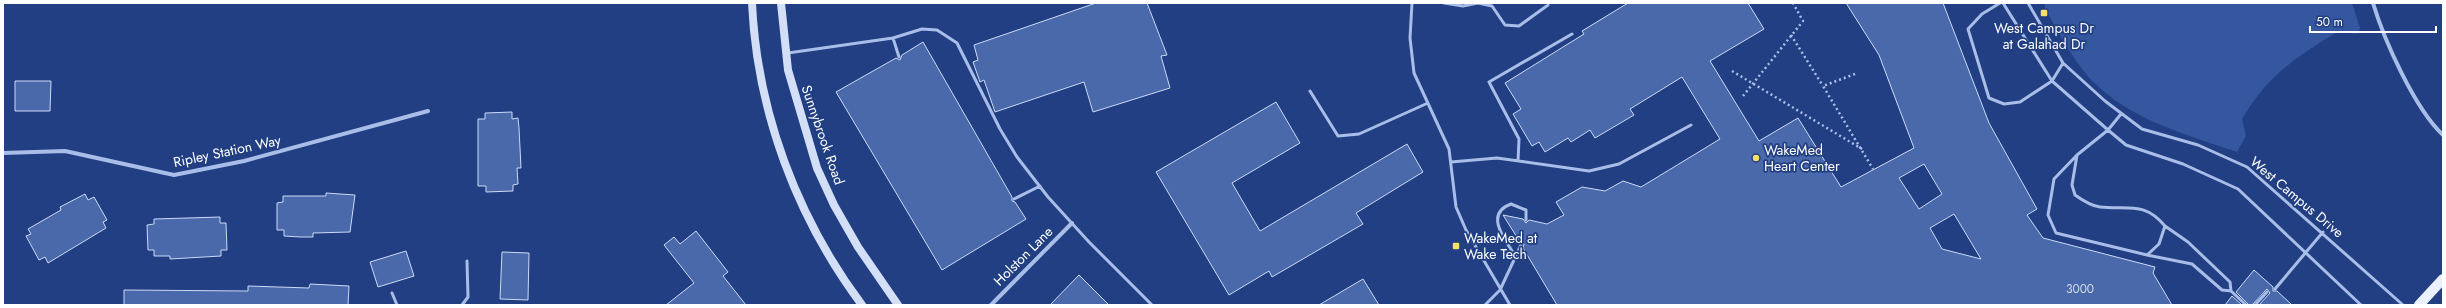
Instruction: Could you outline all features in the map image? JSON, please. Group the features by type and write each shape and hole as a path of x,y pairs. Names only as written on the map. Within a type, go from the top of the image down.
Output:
{"main road":[{"path":"752,3 758,67 772,125 797,195 837,271 862,305"},
{"name":"Sunnybrook Road","path":"781,3 788,70 817,168 834,205 858,247 898,305"},
{"path":"2419,305 2443,279"}],"street":[{"path":"2373,3 2381,29 2408,84 2435,128 2443,135"},
{"name":"Ripley Station Way","path":"3,153 65,151 174,175 244,161 428,111"},
{"name":"Holston Lane","path":"991,305 1072,224"}],"lane":[{"path":"1412,3 1410,38 1414,73 1449,149 1456,207 1466,230 1510,305"},
{"path":"1444,3 1463,6 1478,3 1491,4 1505,25 1519,26 1548,5 1548,3"},
{"path":"2063,63 2052,82 2020,102 2004,104 1989,98 1968,29 1982,14 2002,3 2052,82 2108,130 2126,145 2183,164 2238,189 2361,305"},
{"name":"West Campus Drive","path":"2028,3 2063,63 2121,114 2142,128 2198,145 2247,167 2323,232 2403,305"},
{"path":"786,53 893,38 922,28 937,30 957,42 1000,129 1017,158 1072,224 1152,305"},
{"path":"1518,162 1519,139 1490,82 1572,34"},
{"path":"893,38 898,57"},
{"path":"1310,91 1338,136 1359,134 1428,103"},
{"path":"2121,114 2108,130 2077,155 2054,179 2048,215 2056,233 2147,255 2192,264 2222,290 2232,291"},
{"path":"1451,162 1498,158 1518,162 1589,170 1619,164 1691,125"},
{"path":"2077,155 2072,185 2075,195 2099,207 2136,207 2149,211 2165,226 2188,242 2230,282 2232,291 2246,305"},
{"path":"1014,199 1040,186"},
{"path":"1516,258 1501,233 1497,221 1498,213 1502,207 1511,204 1526,210 1526,220"},
{"path":"2147,255 2159,244 2165,226"},
{"path":"2275,289 2323,232"},
{"path":"1485,305 1500,290 1522,245"},
{"path":"462,305 468,297 467,261"},
{"path":"2255,305 2266,292"},
{"path":"392,293 397,305"}],"path":[{"path":"1743,96 1803,21 1793,3"},
{"path":"1792,35 1873,168"},
{"path":"1732,71 1862,149"},
{"path":"1823,86 1855,74"}],"shaded area":[{"path":"2045,3 2352,3 2360,28 2357,34 2339,31 2284,68 2262,90 2242,119 2246,136 2237,152 2174,130 2133,111 2114,100 2097,86 2077,62 2045,9"}],"building":[{"path":"1096,3 1147,3 1167,55 1161,56 1170,88 1093,112 1084,82 995,112 984,80 980,82 973,62 978,60 974,45"},
{"name":"WakeMed Heart Center","path":"1628,3 1748,3 1764,29 1710,61 1759,141 1798,118 1841,187 1914,148 1879,55 1846,3 1943,3 1989,123 2037,209 2027,215 2043,238 2155,267 2153,273 2172,305 1557,305 1523,248 1524,244 1520,242 1503,215 1523,219 1526,223 1529,220 1547,224 1564,215 1556,202 1582,187 1605,191 1623,181 1641,187 1720,139 1682,77 1630,109 1634,115 1595,138 1590,130 1571,142 1568,138 1545,152 1539,142 1532,146 1513,114 1521,109 1505,83 1584,34 1582,31","holes":["1924,164 1942,194 1919,209 1899,178","1954,214 1981,259 1942,249 1930,228"]},
{"path":"923,42 1012,197 1012,201 1015,202 1026,219 942,270 836,92 896,58 900,60 902,55"},
{"path":"15,81 51,81 50,111 15,111"},
{"path":"1276,102 1300,143 1232,183 1260,231 1407,144 1423,172 1356,213 1363,224 1272,277 1269,271 1229,295 1156,172"},
{"path":"512,112 512,119 518,118 519,128 521,168 517,168 518,184 513,185 513,191 486,192 486,186 478,186 478,119 485,119 485,113"},
{"path":"326,193 355,195 350,232 313,233 313,237 300,237 284,236 284,230 277,230 277,203 283,202 283,196 326,196"},
{"path":"85,194 88,200 94,197 107,220 103,222 106,228 48,263 45,257 39,260 26,236 31,234 28,229 61,210 60,207"},
{"path":"220,217 220,223 226,223 227,250 221,250 221,256 170,259 170,256 154,256 154,250 148,250 147,225 154,224 154,219"},
{"path":"696,231 728,272 723,276 746,305 666,305 694,283 664,245 674,237 680,244"},
{"path":"406,251 414,276 378,287 370,262"},
{"path":"502,252 529,253 528,300 500,299"},
{"path":"2254,270 2273,287 2273,291 2277,291 2292,305 2259,305 2270,293 2267,289 2252,305 2249,305 2236,292"},
{"path":"1079,275 1109,305 1050,305"},
{"path":"1363,279 1379,305 1319,305"},
{"path":"310,284 349,286 348,305 124,305 124,290 248,291 248,286 309,288"},
{"path":"2232,296 2242,305 2225,305"}],"place":[{"name":"West Campus Dr at Galahad Dr","path":"2044,13"},
{"name":"WakeMed Heart Center","path":"1756,158"},
{"name":"WakeMed at Wake Tech","path":"1456,246"}]}
